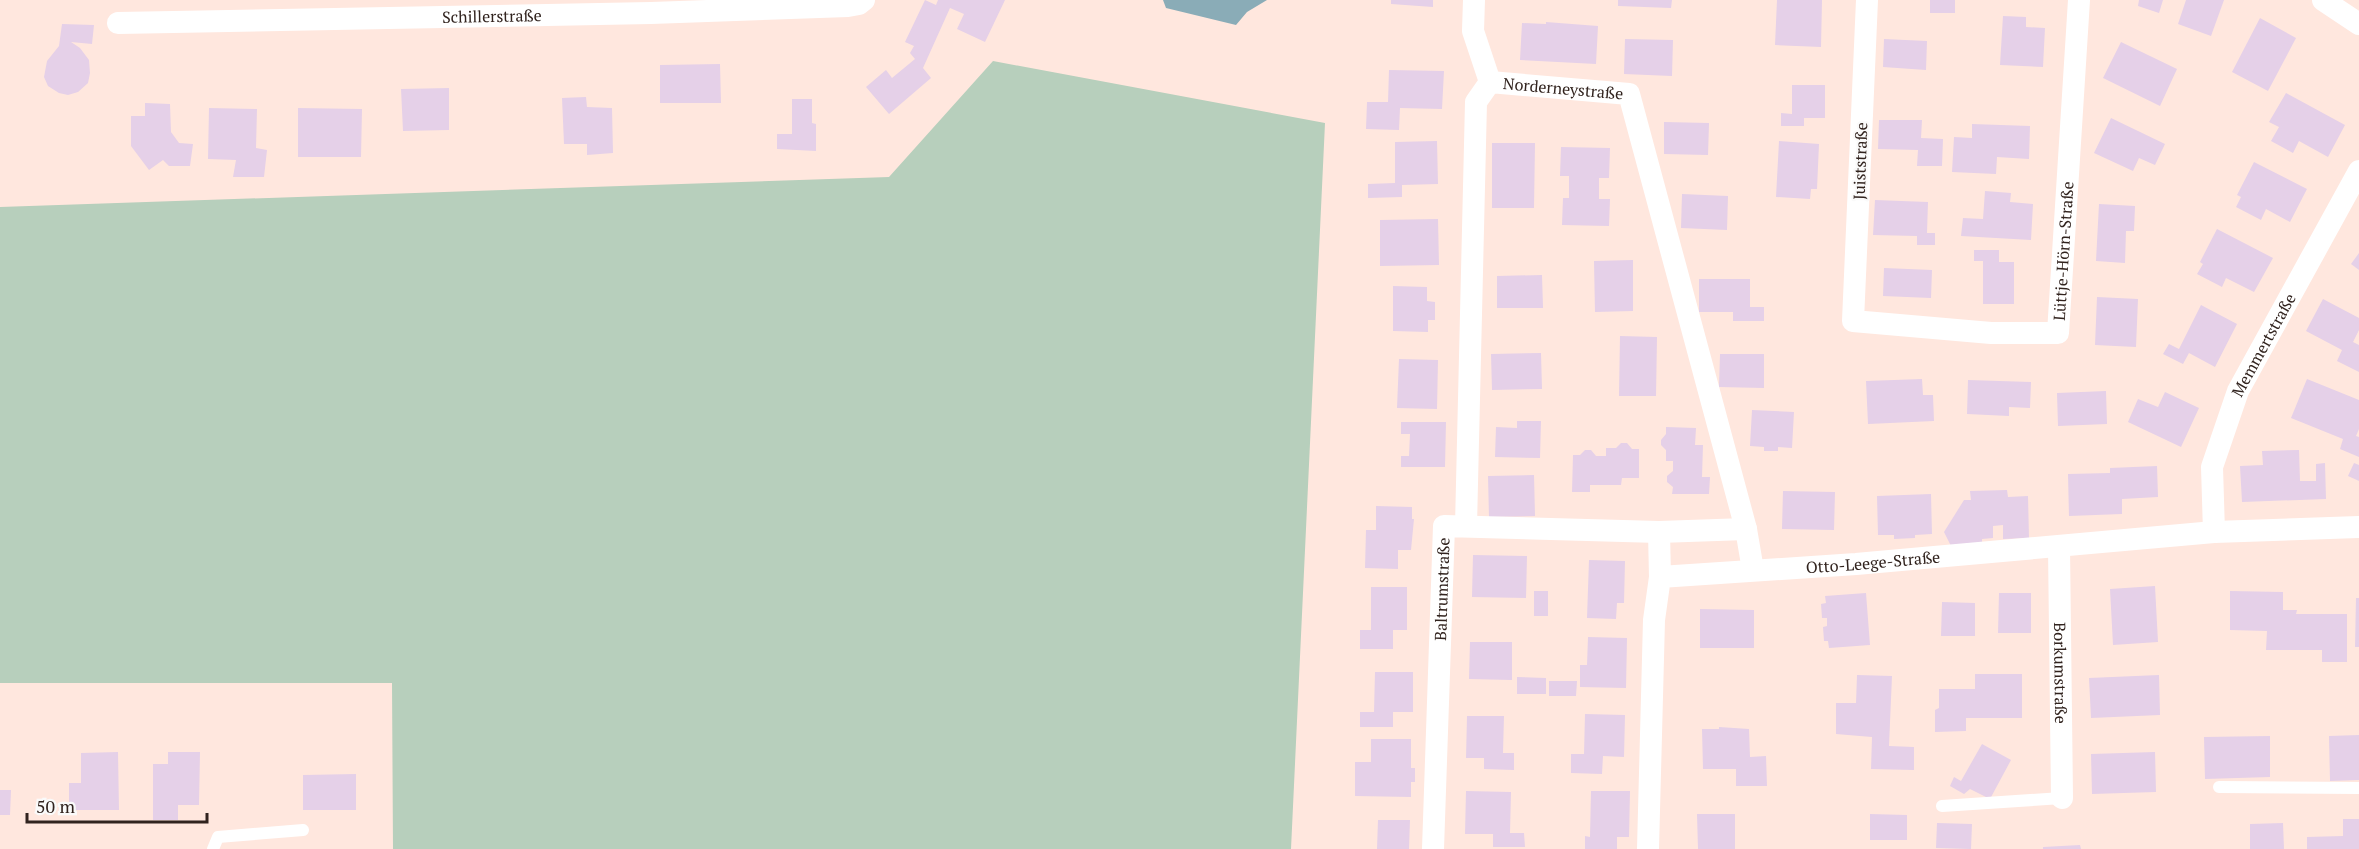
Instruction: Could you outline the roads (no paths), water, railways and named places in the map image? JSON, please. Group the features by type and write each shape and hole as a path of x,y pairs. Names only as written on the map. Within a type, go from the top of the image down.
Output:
{"street":[{"name":"Schillerstraße","path":"118,23 651,7 848,6 859,4 864,0"},
{"path":"1474,0 1473,31 1490,82"},
{"name":"Juiststraße","path":"1853,321 1867,0"},
{"name":"Lüttje-Hörn-Straße","path":"1853,321 1991,333 2058,333 2079,0"},
{"path":"2323,0 2359,24"},
{"name":"Norderneystraße","path":"1466,526 1476,102 1490,82 1629,94 1746,529 1753,570"},
{"name":"Memmertstraße","path":"2214,532 2212,466 2238,391 2359,171"},
{"name":"Baltrumstraße","path":"1433,849 1444,526 1659,532 1746,529"},
{"name":"Otto-Leege-Straße","path":"1660,577 1856,564 2214,532 2359,527"},
{"path":"1648,849 1654,620 1660,577 1659,532"},
{"name":"Borkumstraße","path":"2059,546 2061,798"}],"lane":[{"path":"2219,787 2359,788"},
{"path":"1942,806 2061,798"},
{"path":"213,849 218,837 303,830"}],"water":[{"path":"1163,0 1267,0 1247,12 1236,25 1166,8"}]}
